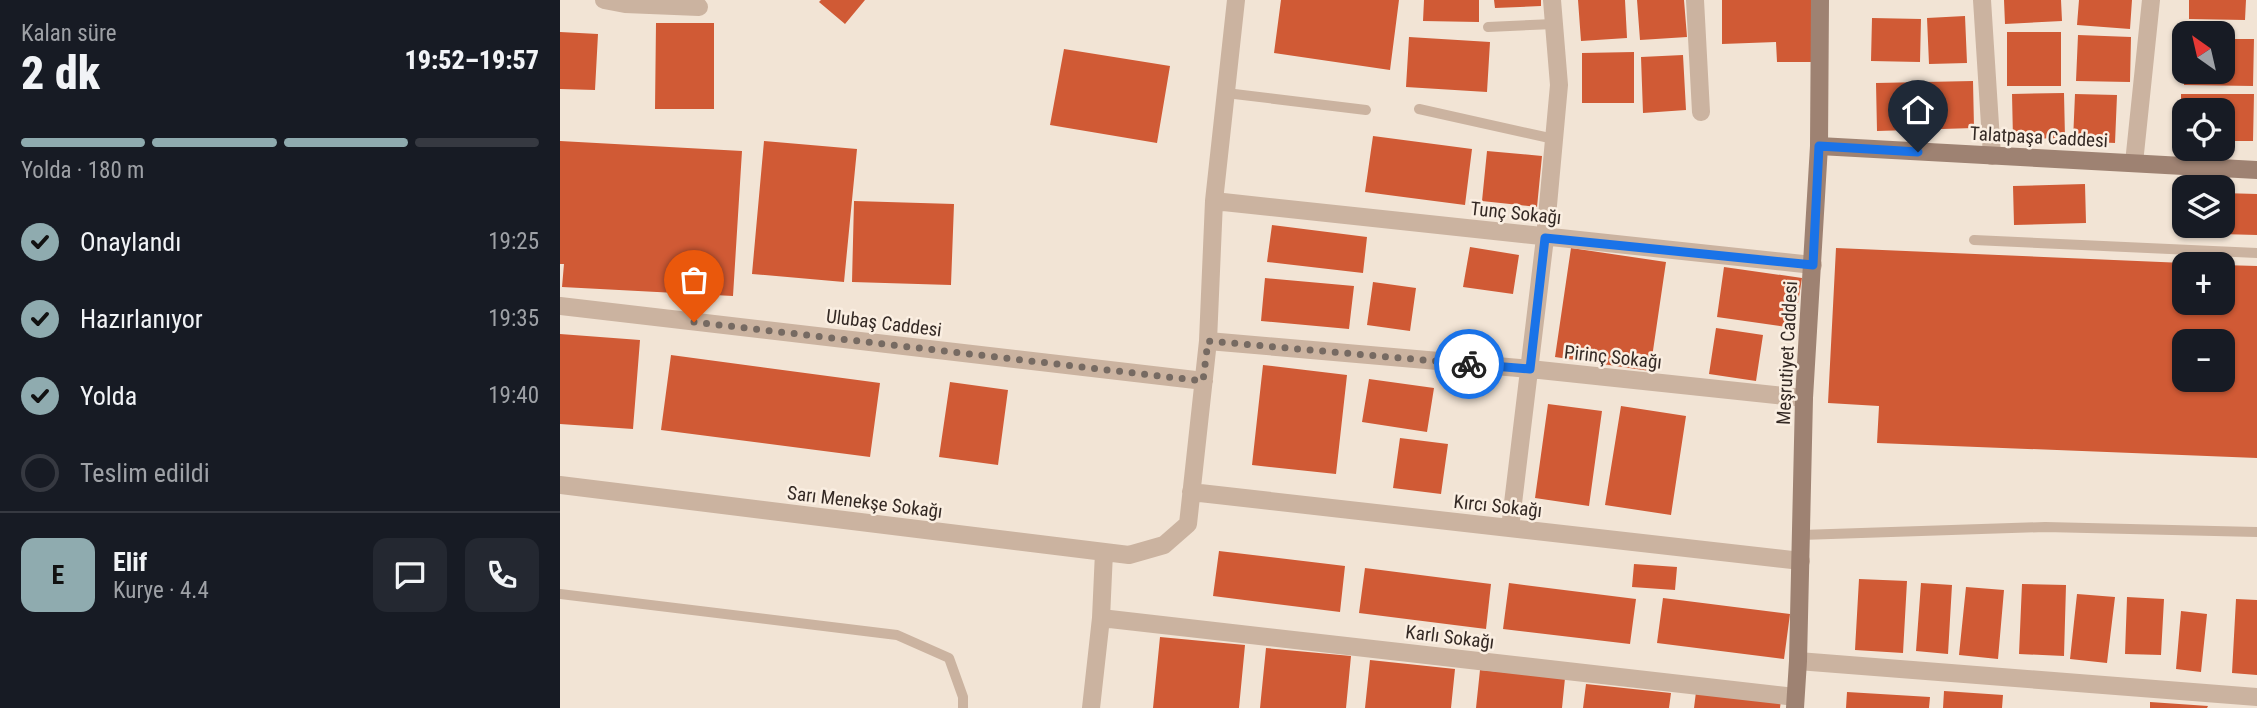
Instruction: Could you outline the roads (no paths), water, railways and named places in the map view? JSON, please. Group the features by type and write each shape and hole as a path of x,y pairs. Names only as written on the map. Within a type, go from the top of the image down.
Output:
{"main road":[{"name":"Meşrutiyet Caddesi","path":"1795,703 1804,398 1819,146 1820,0"},
{"name":"Talatpaşa Caddesi","path":"1819,146 2257,170"}],"street":[{"path":"604,0 625,5 699,7"},
{"path":"1191,492 1208,341 1214,201 1236,0"},
{"path":"1510,528 1545,238 1559,85 1552,0"},
{"path":"1695,0 1701,112"},
{"path":"1982,0 1992,156"},
{"path":"2134,163 2151,0"},
{"name":"Tunç Sokağı","path":"1214,201 1813,265"},
{"name":"Ulubaş Caddesi","path":"560,306 1203,381"},
{"name":"Pirinç Sokağı","path":"1208,341 1530,369 1804,398"},
{"name":"Sarı Menekşe Sokağı","path":"560,485 1129,555 1164,545 1188,524 1191,492"},
{"name":"Kırcı Sokağı","path":"1191,492 1801,561"},
{"path":"1091,708 1101,618 1104,552"},
{"name":"Karlı Sokağı","path":"1101,618 1795,703"},
{"path":"1798,661 2257,696"}],"lane":[{"path":"1488,27 1554,24"},
{"path":"1226,93 1366,110"},
{"path":"1419,109 1554,139"},
{"path":"1974,240 2257,253"},
{"path":"1801,535 2045,527 2257,532"},
{"path":"560,594 897,635 950,658 963,697 963,708"}]}
